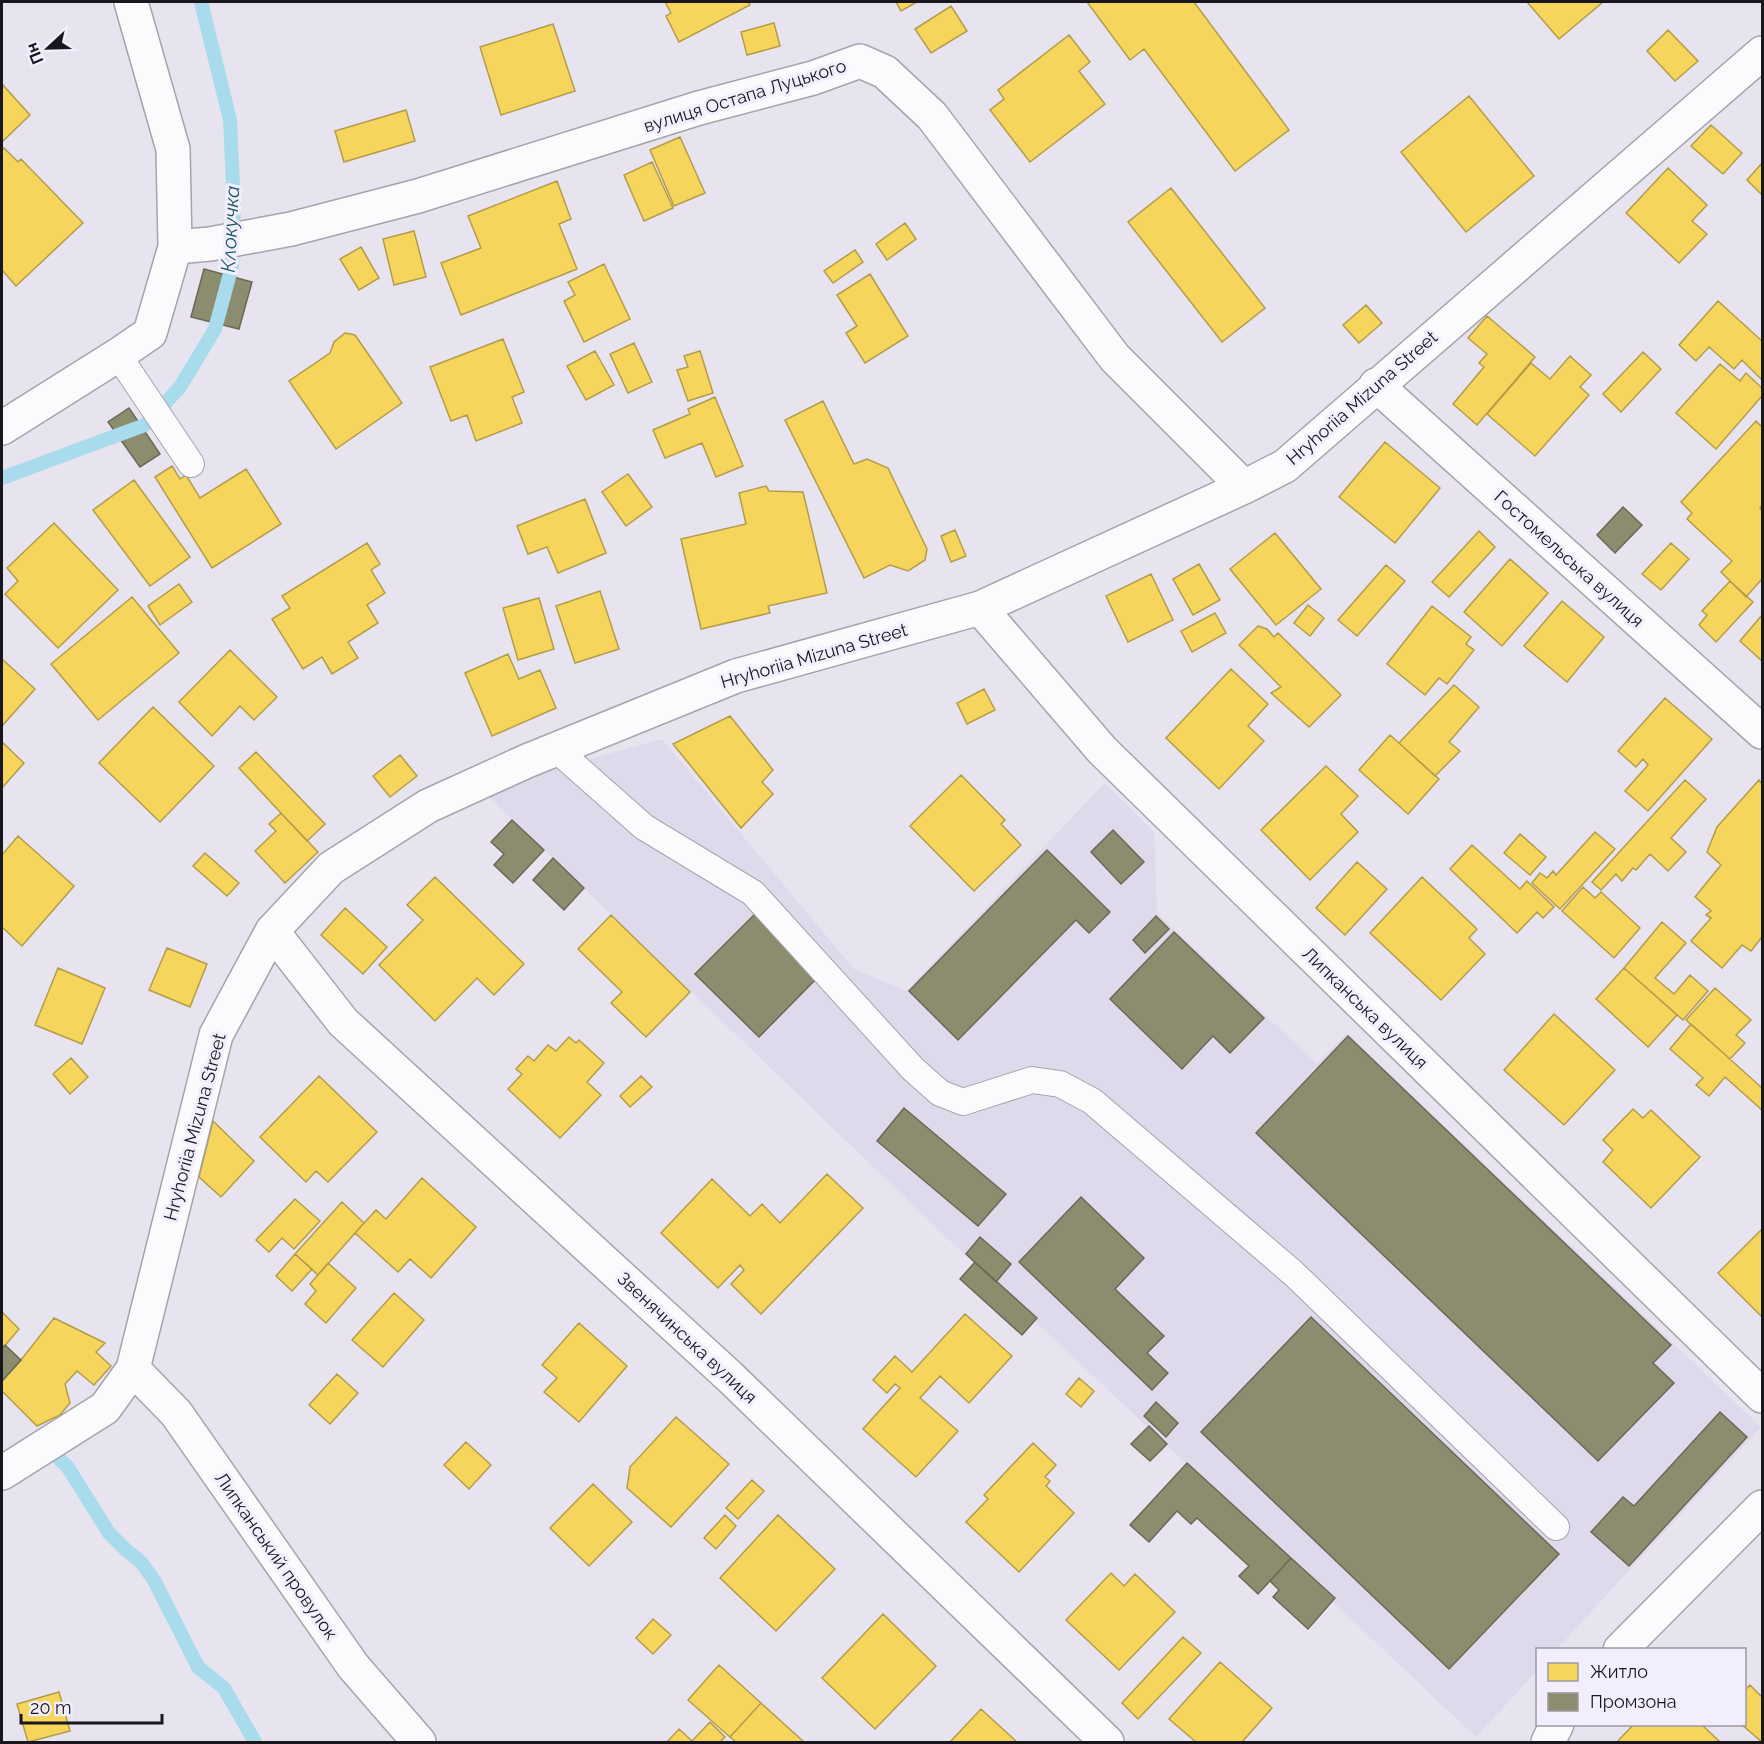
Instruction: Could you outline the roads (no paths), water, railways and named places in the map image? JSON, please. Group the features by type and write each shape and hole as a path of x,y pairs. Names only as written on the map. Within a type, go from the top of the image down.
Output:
{"street":[{"path":"2,428 150,333 175,247 173,148 131,2"},
{"name":"Hryhoriia Mizuna Street","path":"2,1473 105,1408 134,1369 216,1035 272,931 331,868 428,806 527,761 736,676 980,608 1245,487 1285,466 1376,385 1762,56"},
{"name":"вулиця Остапа Луцького","path":"175,247 210,244 291,229 418,196 699,108 813,78 860,61 885,72 932,116 1115,358 1245,487"},
{"name":"Гостомельська вулиця","path":"1376,385 1762,732"},
{"name":"Липканська вулиця","path":"980,608 1102,750 1762,1396"},
{"name":"Звенячинська вулиця","path":"272,931 343,1022 730,1377 1107,1743"},
{"name":"Липканський провулок","path":"134,1369 176,1413 353,1666 419,1743"},
{"path":"1622,1648 1762,1507"},
{"path":"1548,1743 1556,1726"}],"lane":[{"path":"118,355 191,464"},
{"path":"557,750 644,826 753,893 913,1069 940,1093 963,1102 1032,1080 1060,1084 1092,1101 1293,1273 1556,1527"}],"waterway":[{"name":"Клокучка","path":"2,478 145,425 180,387 215,329 232,266 234,207 230,120 201,2"},
{"path":"57,1457 67,1466 109,1533 141,1562 154,1580 198,1667 224,1688 255,1742"}]}
